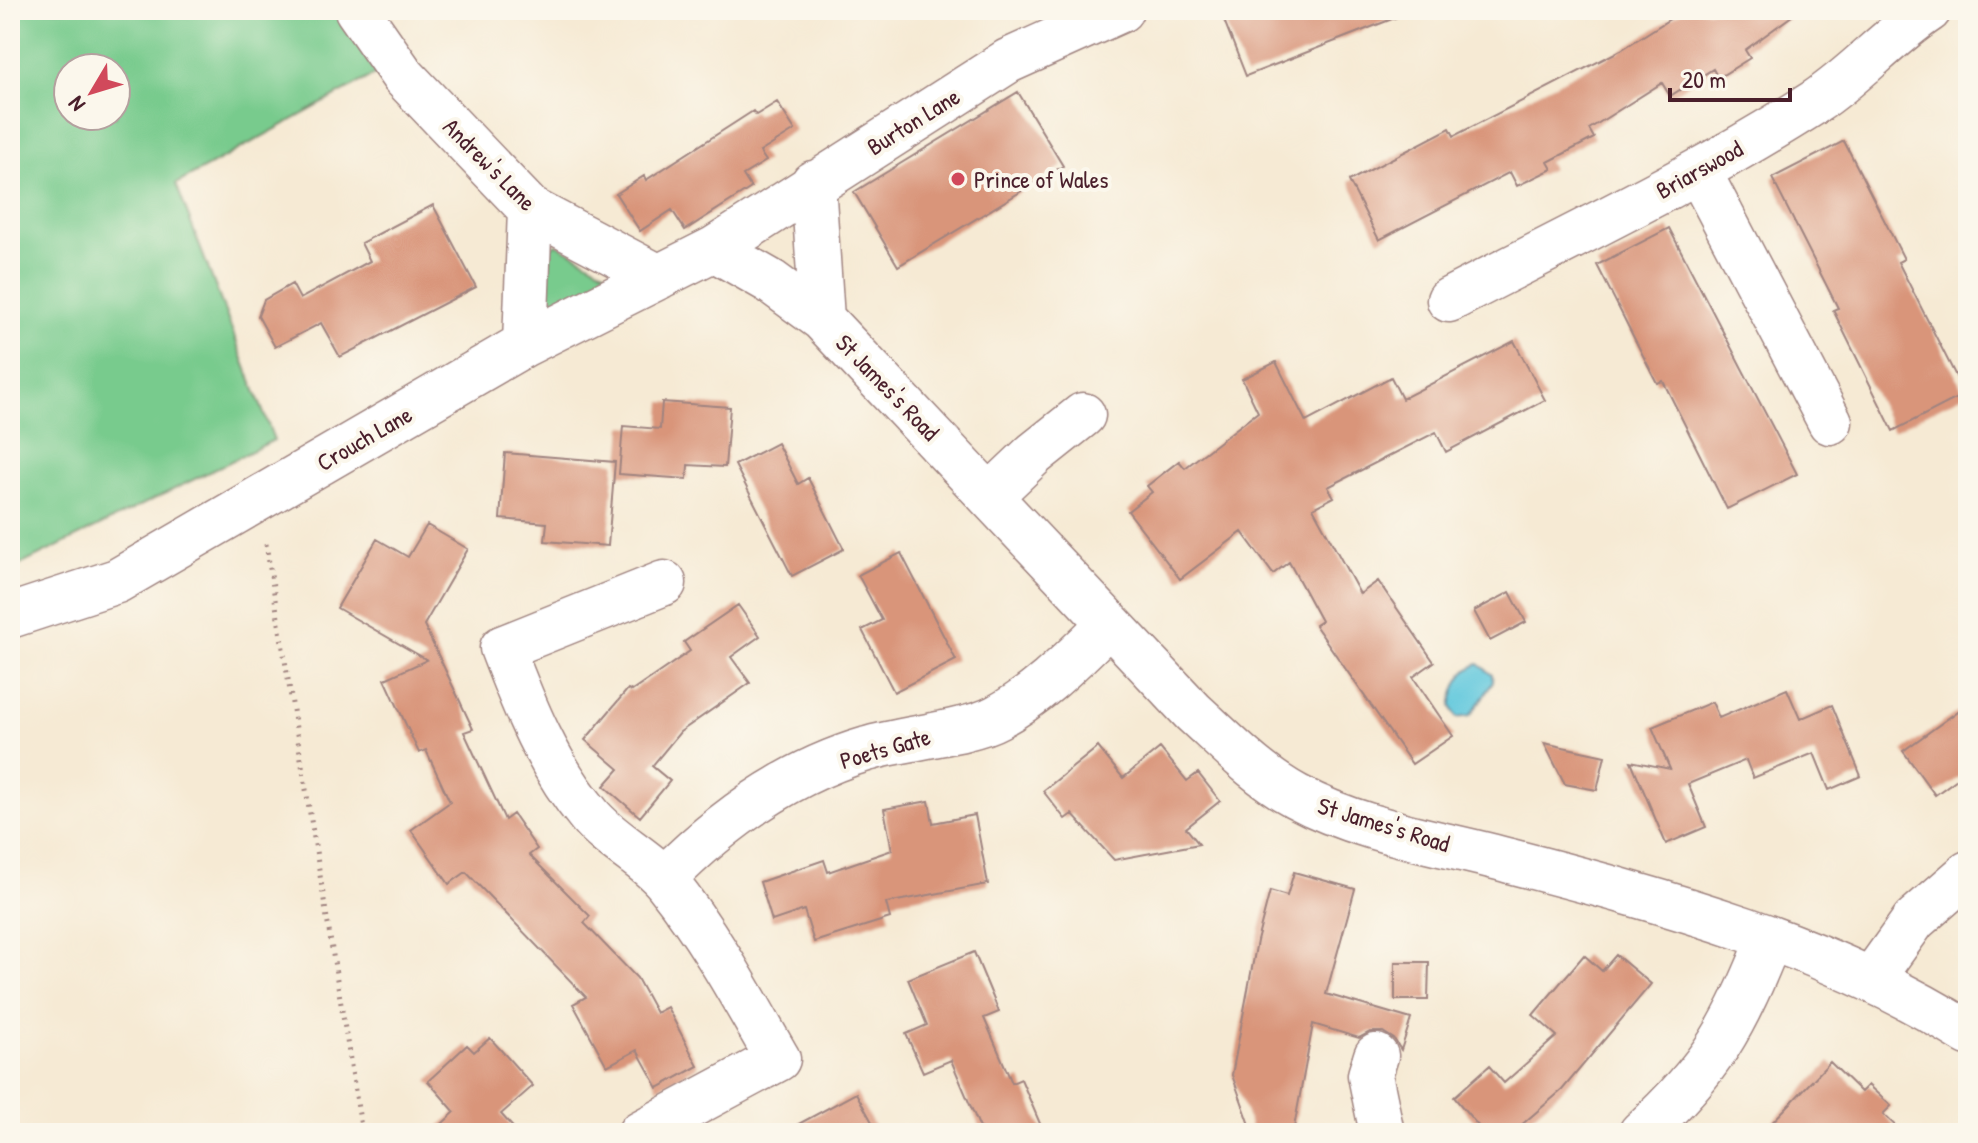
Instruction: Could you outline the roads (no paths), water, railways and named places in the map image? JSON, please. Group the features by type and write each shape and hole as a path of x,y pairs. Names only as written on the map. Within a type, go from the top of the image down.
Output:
{"street":[{"name":"Andrew's Lane","path":"357,10 403,76 530,209 659,277"},
{"name":"Burton Lane","path":"714,249 1008,61 1121,10"},
{"name":"Briarswood","path":"1449,300 1699,172 1818,99 1903,27 1929,10"},
{"path":"1699,172 1830,422"},
{"name":"St James's Road","path":"813,183 822,319"},
{"path":"525,344 530,209"},
{"name":"St James's Road","path":"714,249 770,281 822,319 1193,712 1254,767 1296,796 1356,820 1671,903 1770,938 1871,980 1968,1033"},
{"name":"Crouch Lane","path":"10,616 117,581 525,344 714,249"},
{"path":"991,495 1034,454 1083,415"},
{"path":"640,1133 778,1059 703,929 664,879 624,850 589,815 529,721 502,648 664,583"},
{"name":"Poets Gate","path":"664,879 705,837 743,808 815,770 865,749 993,719 1059,673 1109,624"},
{"path":"1871,980 1914,920 1968,873"},
{"path":"1641,1133 1696,1080 1720,1048 1737,1019 1770,938"},
{"path":"1376,1056 1370,1075 1382,1133"}],"water":[{"path":"1479,664 1492,675 1493,682 1470,716 1457,718 1451,706 1457,687 1467,670"}],"place":[{"name":"Prince of Wales","path":"958,179"}]}
